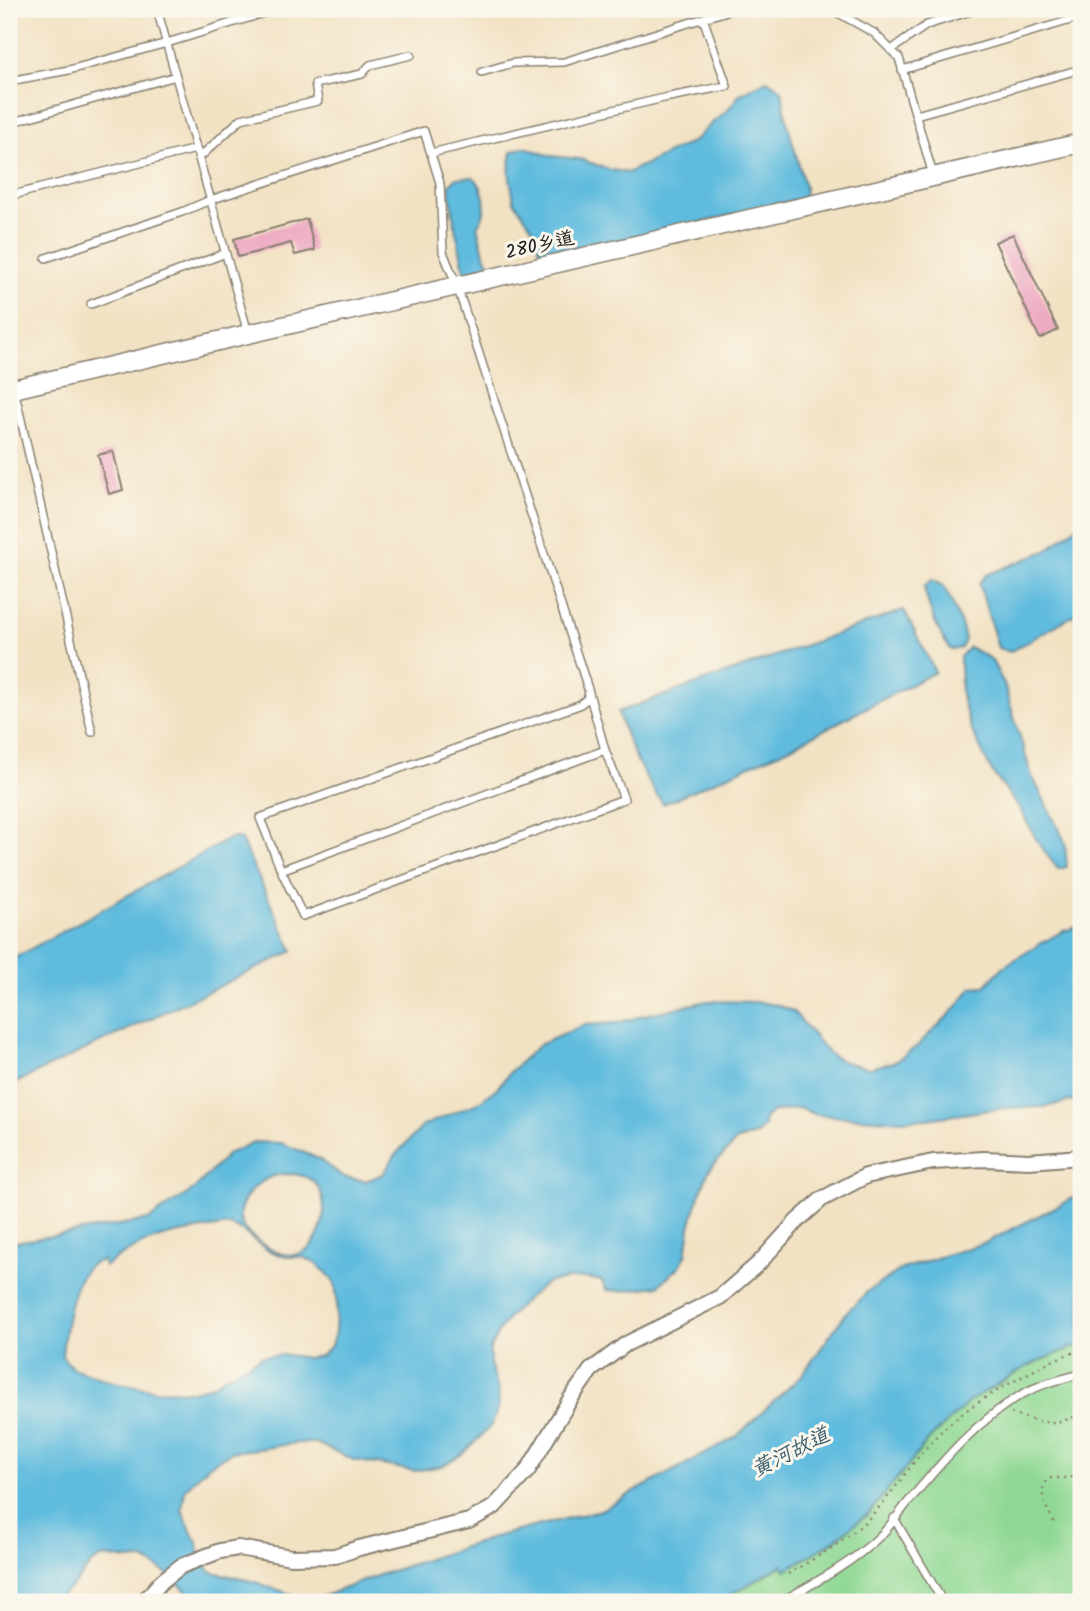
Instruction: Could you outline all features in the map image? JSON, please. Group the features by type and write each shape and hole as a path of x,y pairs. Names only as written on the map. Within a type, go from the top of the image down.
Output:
{"street":[{"name":"280乡道","path":"11,390 1081,142"},
{"path":"143,1602 162,1581 181,1566 220,1551 238,1548 291,1558 335,1556 469,1521 494,1507 528,1470 591,1370 626,1345 720,1297 759,1263 797,1221 822,1199 866,1176 933,1162 985,1159 1029,1161 1081,1157"}],"lane":[{"path":"157,9 248,334"},
{"path":"9,81 69,70 278,9"},
{"path":"482,72 513,63 564,62 733,9"},
{"path":"831,9 873,33 899,58 934,177"},
{"path":"891,50 927,25 977,9"},
{"path":"902,70 1081,17"},
{"path":"431,153 664,98 727,86 703,18"},
{"path":"9,196 197,153 241,118 318,101 315,84 362,74 370,65 411,55"},
{"path":"916,115 1081,69"},
{"path":"9,123 176,76"},
{"path":"46,258 211,200 424,131 440,183 443,252 457,286 589,692 605,750 624,799 303,916 260,818 579,705 587,699 589,692"},
{"path":"91,304 226,254"},
{"path":"11,390 92,732"},
{"path":"281,870 605,750"},
{"path":"780,1602 818,1582 882,1534 970,1434 1000,1409 1022,1394 1056,1380 1081,1374"},
{"path":"894,1518 943,1602"}],"path":[{"path":"788,1574 827,1551 866,1522 939,1433 964,1412 990,1394 1057,1358 1081,1351"},
{"path":"990,1394 1000,1409 1036,1422 1062,1422 1081,1413"},
{"path":"1054,1522 1044,1502 1044,1484 1049,1478 1081,1475"}],"green space":[{"path":"1081,1346 1081,1602 718,1602 783,1565 786,1570 829,1544 869,1513 930,1438 970,1401 1026,1367"}],"water":[{"path":"767,80 782,90 787,122 805,187 804,198 549,259 542,257 534,230 514,201 509,172 512,151 525,147 550,156 580,159 627,173 694,141 726,112 740,94"},
{"path":"473,177 483,195 485,206 477,226 489,263 484,269 469,274 465,273 449,185 456,178"},
{"path":"1081,523 1081,611 1010,652 998,648 979,583 986,575 1046,551"},
{"path":"932,580 943,586 950,598 965,640 961,648 951,650 934,620 924,587"},
{"path":"904,610 935,672 789,748 663,804 637,760 618,712"},
{"path":"969,647 991,659 1004,684 1031,774 1065,842 1067,867 1058,869 1040,846 1020,809 992,772 971,729 961,695 960,657"},
{"path":"231,838 240,838 293,951 9,1086 9,961"},
{"name":"黄河故道","path":"1081,926 1081,1106 1071,1101 1044,1107 1003,1108 927,1119 890,1120 817,1115 799,1108 772,1112 765,1117 764,1126 756,1135 737,1140 709,1170 690,1227 686,1255 680,1266 658,1286 620,1291 606,1290 602,1281 587,1278 548,1282 510,1316 490,1349 490,1364 499,1393 498,1408 491,1426 464,1453 442,1466 415,1471 354,1460 316,1443 295,1443 231,1452 208,1466 185,1489 182,1510 198,1543 200,1560 212,1572 252,1581 311,1601 379,1575 501,1535 601,1510 736,1437 802,1375 846,1313 868,1291 902,1269 987,1242 1081,1194 1081,1346 1026,1367 970,1401 930,1438 869,1513 829,1544 785,1570 782,1565 718,1602 197,1602 170,1575 144,1560 111,1557 101,1558 91,1564 55,1602 9,1602 9,1243 148,1220 193,1190 229,1153 254,1142 281,1143 319,1159 344,1177 366,1181 383,1174 397,1153 424,1125 478,1103 498,1087 539,1045 584,1025 617,1023 707,1001 758,1002 793,1011 829,1054 844,1062 869,1068 894,1062 916,1047 955,1009 972,987 985,986 1003,967 1063,931","holes":["293,1174 308,1178 316,1184 324,1204 324,1215 311,1246 304,1252 291,1255 278,1252 259,1242 244,1228 240,1211 248,1195 262,1182 279,1175","230,1225 267,1250 286,1257 303,1257 315,1263 335,1284 335,1332 331,1346 321,1356 263,1356 213,1385 193,1391 155,1390 109,1381 72,1368 62,1356 70,1306 85,1270 93,1263 103,1260 104,1267 121,1255 164,1237"]}],"building":[{"path":"307,219 315,250 295,255 291,243 238,257 234,239"},
{"path":"1013,234 1058,330 1040,339 995,242"},
{"path":"113,451 123,490 109,494 98,455"}]}
